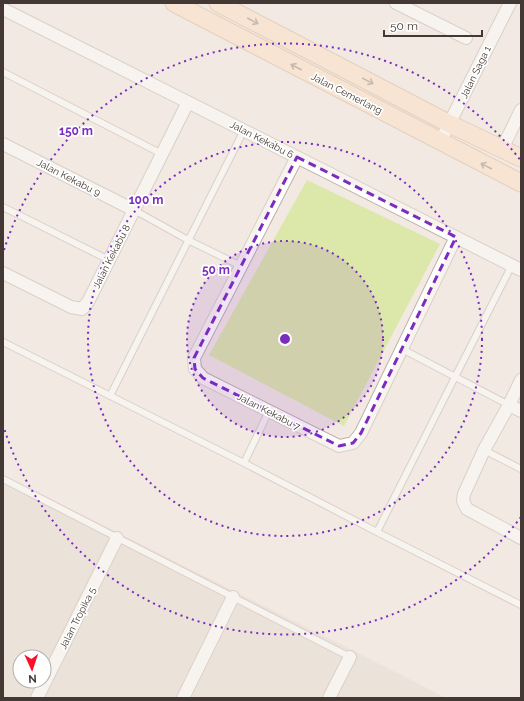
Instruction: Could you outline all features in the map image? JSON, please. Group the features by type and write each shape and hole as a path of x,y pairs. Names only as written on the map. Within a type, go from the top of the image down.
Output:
{"main road":[{"name":"Jalan Cemerlang","path":"174,3 521,183"},
{"name":"Jalan Cemerlang","path":"218,3 450,124 521,158"}],"street":[{"path":"396,3 466,38"},
{"name":"Jalan Saga 1","path":"440,142 510,3"},
{"name":"Jalan Kekabu 6","path":"3,9 516,268"},
{"name":"Jalan Kekabu 8","path":"3,273 71,307 82,309 88,302 188,102"},
{"path":"502,149 520,116"},
{"name":"Jalan Kekabu 9","path":"3,144 134,210"},
{"name":"Jalan Kekabu 7","path":"297,157 194,358 195,369 203,378 268,411 339,446 353,443 361,433 456,237"},
{"path":"521,380 484,450 464,494 463,501 467,509 521,538"},
{"path":"509,405 521,411"},
{"name":"Jalan Tropika 5","path":"37,698 117,538"},
{"path":"183,698 233,597"},
{"path":"329,698 350,657"}],"lane":[{"path":"3,72 162,154"},
{"path":"110,396 244,130"},
{"path":"3,207 109,260"},
{"path":"134,210 188,240 241,266"},
{"path":"377,532 455,377 516,268"},
{"path":"3,342 244,463 521,605"},
{"path":"402,349 509,405"},
{"path":"244,463 268,411"},
{"path":"484,450 521,469"},
{"path":"3,480 350,657"}],"highlighted area":[{"path":"297,157 456,237 361,433 353,443 339,446 203,378 195,369 194,358"}],"shaded area":[{"path":"3,475 411,680 446,698 3,698"}],"green space":[{"path":"307,180 440,244 344,426 209,355"}]}
